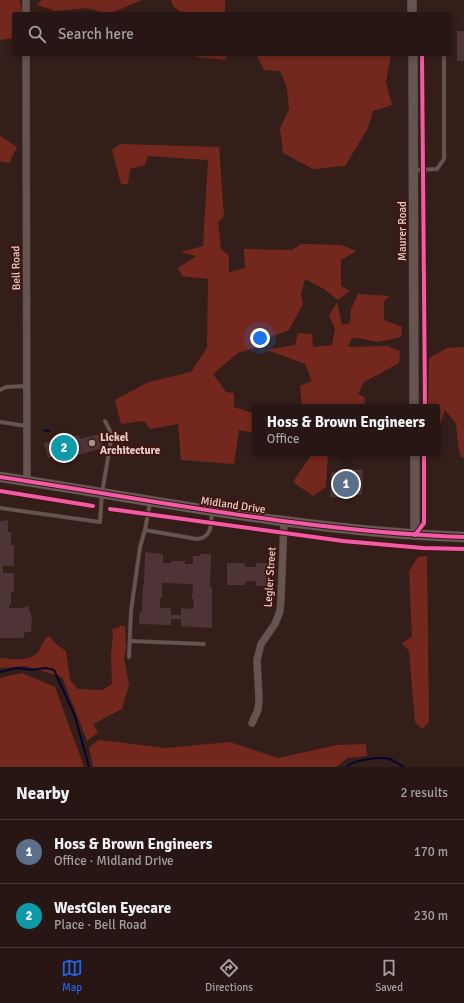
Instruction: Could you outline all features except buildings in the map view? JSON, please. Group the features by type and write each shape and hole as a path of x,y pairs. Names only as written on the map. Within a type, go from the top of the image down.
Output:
{"main road":[{"name":"Midland Drive","path":"0,477 284,521 363,531 464,537"}],"street":[{"path":"26,0 26,12"},
{"path":"412,0 414,12"},
{"name":"Bell Road","path":"26,56 28,386 27,481"},
{"name":"Maurer Road","path":"413,56 414,404"},
{"path":"415,456 416,535"},
{"name":"Legler Street","path":"252,723 258,710 259,699 257,660 261,644 274,624 280,611 284,521"}],"lane":[{"path":"414,170 437,169 444,159 444,56"},
{"path":"0,390 6,387 28,386"},
{"path":"0,422 28,427"},
{"path":"0,508 100,522 102,493 111,440 111,432 105,422"},
{"path":"129,656 131,611 140,547 145,530 150,501"},
{"path":"145,530 203,539 208,535 212,511"},
{"path":"130,642 204,644"}],"shaded area":[{"path":"0,0 20,0 22,12 12,12 12,38 0,40"},
{"path":"42,0 142,0 114,12 101,12 86,8 56,11 37,5"},
{"path":"171,0 225,0 225,12 181,12 173,6"},
{"path":"194,56 228,56 225,60"},
{"path":"257,56 391,56 386,82 392,105 373,111 368,128 345,166 313,169 283,153 280,128 289,109 287,88 280,71 264,70"},
{"path":"0,136 17,147 9,163 0,161"},
{"path":"120,144 219,147 224,216 218,222 221,249 229,256 229,272 245,268 244,249 292,250 301,244 341,245 356,251 341,260 341,286 350,291 338,300 324,289 305,279 301,294 303,304 289,330 269,338 265,345 238,353 213,374 226,392 234,393 234,407 252,413 252,432 239,430 234,464 181,460 178,424 150,429 144,421 121,424 115,400 149,382 191,372 207,348 208,279 182,276 178,268 196,256 181,252 203,246 208,160 148,156 145,165 130,169 128,184 121,184 112,150"},
{"path":"358,294 390,296 384,301 384,320 402,327 401,337 378,342 358,338 351,339 348,347 388,346 400,351 399,363 364,382 358,394 365,398 364,404 302,404 300,386 312,381 305,364 267,350 295,345 298,333 312,334 313,347 332,345 335,329 329,315 337,302 342,325 350,323 351,309"},
{"path":"464,347 464,457 462,458 459,452 456,424 445,410 440,424 440,404 428,404 429,358 447,348"},
{"path":"328,456 326,487 313,496 293,482 310,457"},
{"path":"427,556 429,722 422,729 415,722 409,651 402,643 412,637 409,571 418,557"},
{"path":"120,625 125,627 126,648 124,658 129,685 122,709 93,724 98,732 87,741 62,677 25,666 0,668 0,658 25,659 35,655 49,636 56,644 66,651 70,680 78,689 102,690 112,684 112,629 119,628"},
{"path":"22,673 55,687 84,767 0,767 0,678"},
{"path":"99,740 166,748 230,742 278,758 337,745 366,744 367,756 347,758 336,767 93,767 89,747"}],"waterway":[{"path":"45,431 49,431"},
{"path":"0,672 17,668 31,670 46,668 54,670 75,716 89,767"},
{"path":"347,767 355,762 380,758 390,759 404,767"}],"cycle path":[{"path":"422,56 425,404"},
{"path":"415,535 424,523 424,456"},
{"path":"0,477 289,522 347,529 464,537"},
{"path":"0,491 93,506"},
{"path":"110,509 343,541 423,548 464,549"}],"place":[{"name":"Lickel Architecture","path":"92,443"},
{"name":"WestGlen Eyecare","path":"64,448"},
{"name":"Hoss & Brown Engineers","path":"346,484"}]}
